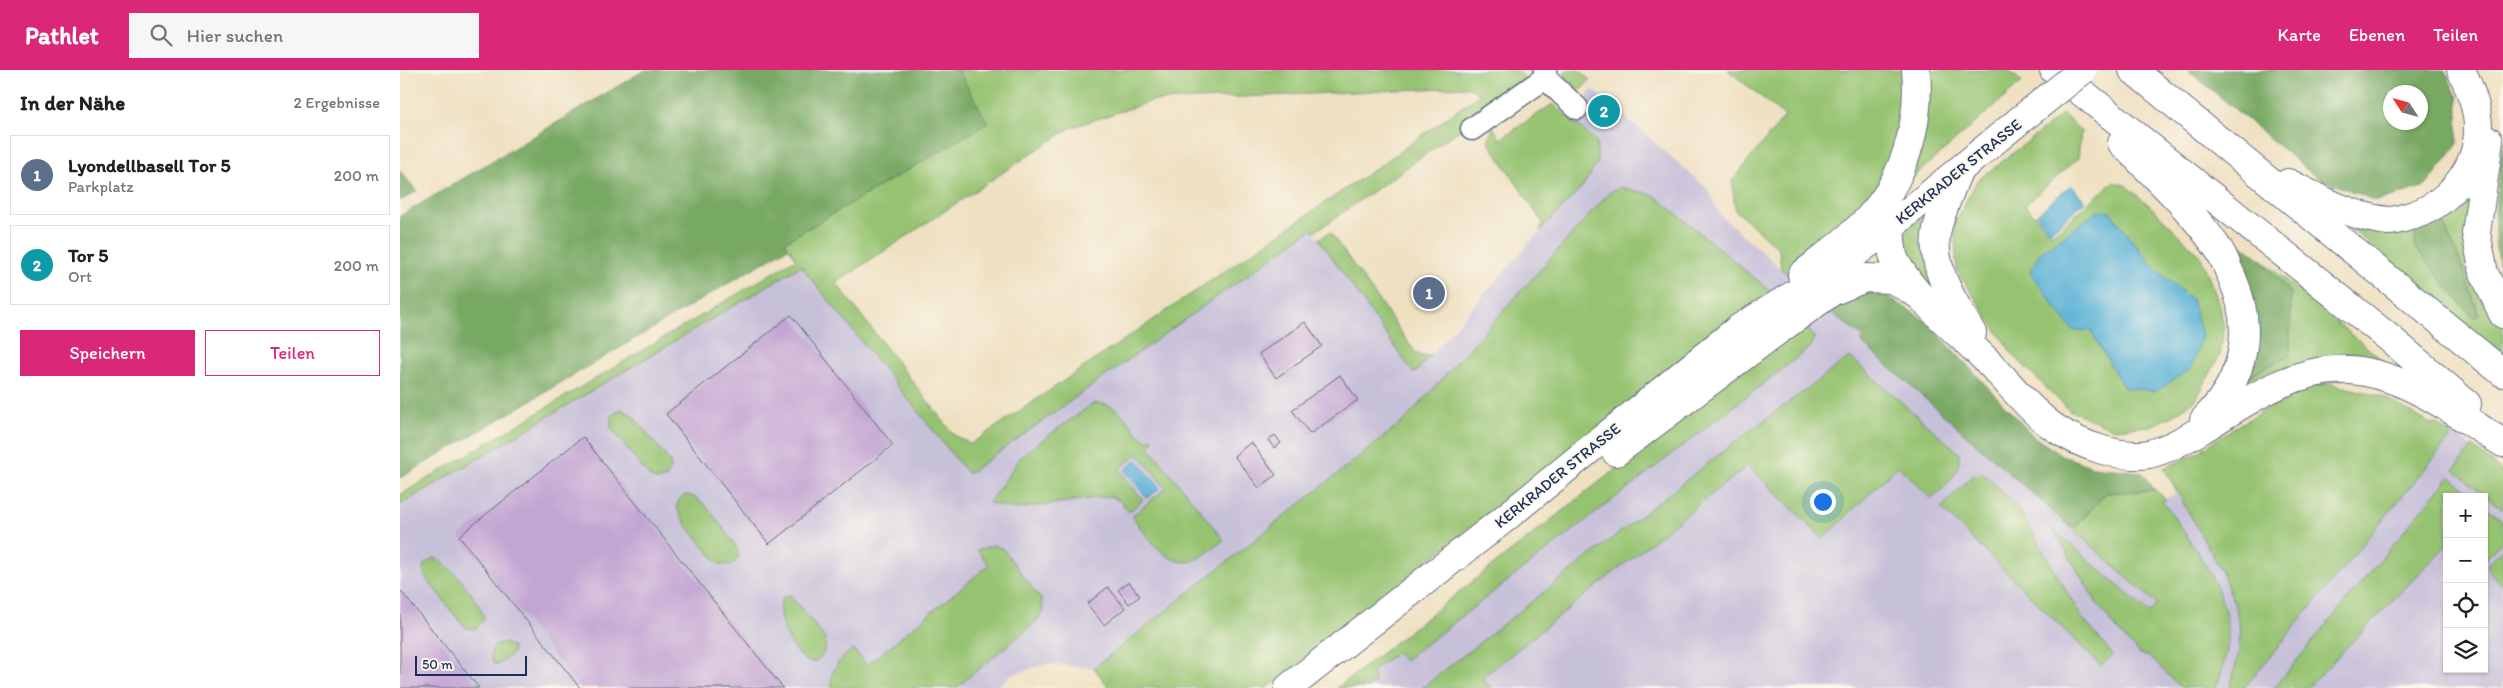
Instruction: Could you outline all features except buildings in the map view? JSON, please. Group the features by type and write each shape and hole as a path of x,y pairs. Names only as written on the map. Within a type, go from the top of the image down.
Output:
{"main road":[{"path":"1738,329 1865,222 1877,209 1890,190 1910,142 1916,116 1916,70"},
{"path":"2048,70 2182,203 2220,252 2241,297 2246,337 2238,370 2220,404 2186,438"},
{"path":"2054,70 2388,337 2488,428"},
{"name":"KERKRADER STRASSE","path":"1319,688 1616,452 1832,271 1890,227 2083,70"},
{"path":"2133,70 2503,373"},
{"path":"2248,164 2349,212 2390,221 2424,213 2452,192 2473,160 2478,129 2472,92 2461,70"},
{"path":"2474,70 2488,109 2489,138 2476,232 2484,274 2503,314"},
{"path":"1958,171 1937,230 1937,260 1948,292 1989,362"},
{"path":"1890,227 1894,259 1921,296 1989,362 2026,404 2048,422 2085,444 2120,454 2150,454 2186,438 2271,388 2309,373 2349,370 2384,375 2488,428"},
{"name":"KERKRADER STRASSE","path":"1288,688 1499,523 1738,329 1832,271"},
{"path":"1616,452 1768,337 1833,291 1865,278 1892,279 1921,296"}],"street":[{"path":"1472,129 1545,74 1577,108"}],"shaded area":[{"path":"1593,89 1708,189 1720,215 1829,311 1863,337 1861,342 2068,525 2155,490 2166,499 2179,491 2403,452 2438,424 2455,438 2457,435 2485,457 2503,487 2503,688 1367,688 1376,681 1370,672 1396,653 1404,661 1812,346 1803,322 1770,291 1654,195 1609,193 1405,420 1094,668 1046,664 1011,675 995,688 400,688 400,505 801,266 968,473 1312,229 1414,374 1540,231 1583,186 1596,141 1570,117"}],"green space":[{"path":"645,70 958,70 988,123 785,242 788,248 400,478 400,216"},
{"path":"958,70 1507,70 1518,71 1524,77 1522,86 1325,225 1314,232 1312,229 968,474 801,266 400,505 400,495 796,259 785,242 987,123","holes":["1468,87 1480,94 1382,164 971,444 954,435 836,283 1070,128 1152,101"]},
{"path":"1566,70 1579,70 1590,80 1579,92 1564,79"},
{"path":"1728,70 1909,70 1906,123 1881,185 1839,233 1788,275 1781,269 1779,249 1735,210 1732,181 1785,116"},
{"path":"1928,70 2008,70 2022,82 1910,180"},
{"path":"2188,70 2444,70 2458,98 2457,145 2426,186 2377,201 2317,178"},
{"path":"1553,104 1596,141 1598,162 1583,186 1540,231 1543,223 1488,141 1493,126 1500,139"},
{"path":"2063,114 2081,131 2078,158 2025,205 2052,235 2113,182 2125,185 2149,205 2200,255 2220,306 2224,330 2220,355 2196,400 2176,414 2151,426 2114,429 2069,410 2013,355 1957,271 1954,224 1977,181","holes":["2110,212 2153,267 2192,300 2124,388 2091,331"]},
{"path":"2503,142 2503,276 2498,261 2495,228"},
{"path":"2481,160 2473,213 2503,327 2503,355 2342,221 2416,222 2415,247 2473,318 2479,314 2460,260 2437,210"},
{"path":"400,171 417,191 400,201"},
{"path":"1620,187 1654,195 1770,291 1267,688 1109,688 1094,668 1405,420 1609,193"},
{"path":"2437,210 2460,260 2479,315 2473,318 2415,247 2416,222"},
{"path":"1927,211 1938,295 1912,275 1899,235"},
{"path":"1330,232 1416,353 1422,356 1431,355 1414,374 1319,239"},
{"path":"2231,236 2258,257 2291,293 2290,355 2241,380 2228,254"},
{"path":"2258,257 2404,378 2383,369 2228,407 2291,293"},
{"path":"1879,291 1926,321 2034,437 2063,456 2093,467 2141,472 2155,490 2106,493 2076,527 2068,525 1861,342 1863,337 1829,311 1853,298"},
{"path":"1803,322 1814,337 1812,346 1404,661 1396,653 1371,672 1376,681 1367,688 1337,688"},
{"path":"1850,357 1958,452 1959,459 1956,472 1932,499 1898,466 1823,539 1748,465 1482,678 1492,688 1422,688 1731,445"},
{"path":"2330,384 2382,396 2431,424 2438,424 2452,436 2244,688 2230,688 2239,652 2240,630 2236,608 2222,572 2164,468 2197,453 2233,428 2307,387"},
{"path":"1094,403 1113,407 1140,435 1148,441 1152,438 1154,440 1149,447 1224,540 1199,558 1185,562 1176,560 1158,548 1132,516 1166,488 1138,454 1119,469 1143,500 1129,512 1120,501 1110,496 1015,509 989,503 1023,454"},
{"path":"621,409 632,415 670,462 671,470 665,479 655,480 649,476 611,428 611,416"},
{"path":"2473,447 2503,472 2503,510 2488,498 2488,493 2482,493 2454,470"},
{"path":"1983,473 2007,496 2022,514 2082,618 2113,655 2101,666 1941,508 1973,475"},
{"path":"2450,476 2469,493 2443,493 2443,549 2307,688 2274,688"},
{"path":"2155,490 2166,499 2162,502 2168,508 2206,567 2221,599 2226,615 2228,639 2225,660 2216,688 2181,688 2151,658 2139,653 2120,633 2096,602 2053,529 2149,613 2157,604 2068,525 2076,527 2106,493"},
{"path":"685,495 692,496 706,506 735,545 738,555 737,560 732,565 720,564 716,561 687,525 677,505 679,500"},
{"path":"2488,508 2503,521 2503,540 2488,557"},
{"path":"994,545 1003,549 1042,601 1043,611 1037,621 956,688 832,688 834,670 848,653 853,649 867,665 989,565 977,550"},
{"path":"2503,548 2503,585 2489,572 2488,564"},
{"path":"434,558 448,566 478,604 484,620 475,629 467,628 461,623 426,578 423,570 424,564"},
{"path":"790,595 825,638 826,643 823,653 814,662 804,659 798,654 784,629 781,620 781,603 784,596"},
{"path":"501,643 513,647 512,654 499,664 494,664 491,656 492,649"}],"water":[{"path":"2071,185 2085,201 2051,232 2036,215"},
{"path":"2098,211 2110,212 2153,267 2192,300 2202,335 2191,369 2156,391 2124,388 2091,331 2072,330 2030,272 2039,254"},
{"path":"1137,460 1160,488 1147,498 1125,470"}],"place":[{"name":"Tor 5","path":"1604,111"},
{"name":"Lyondellbasell Tor 5","path":"1429,293"}]}
